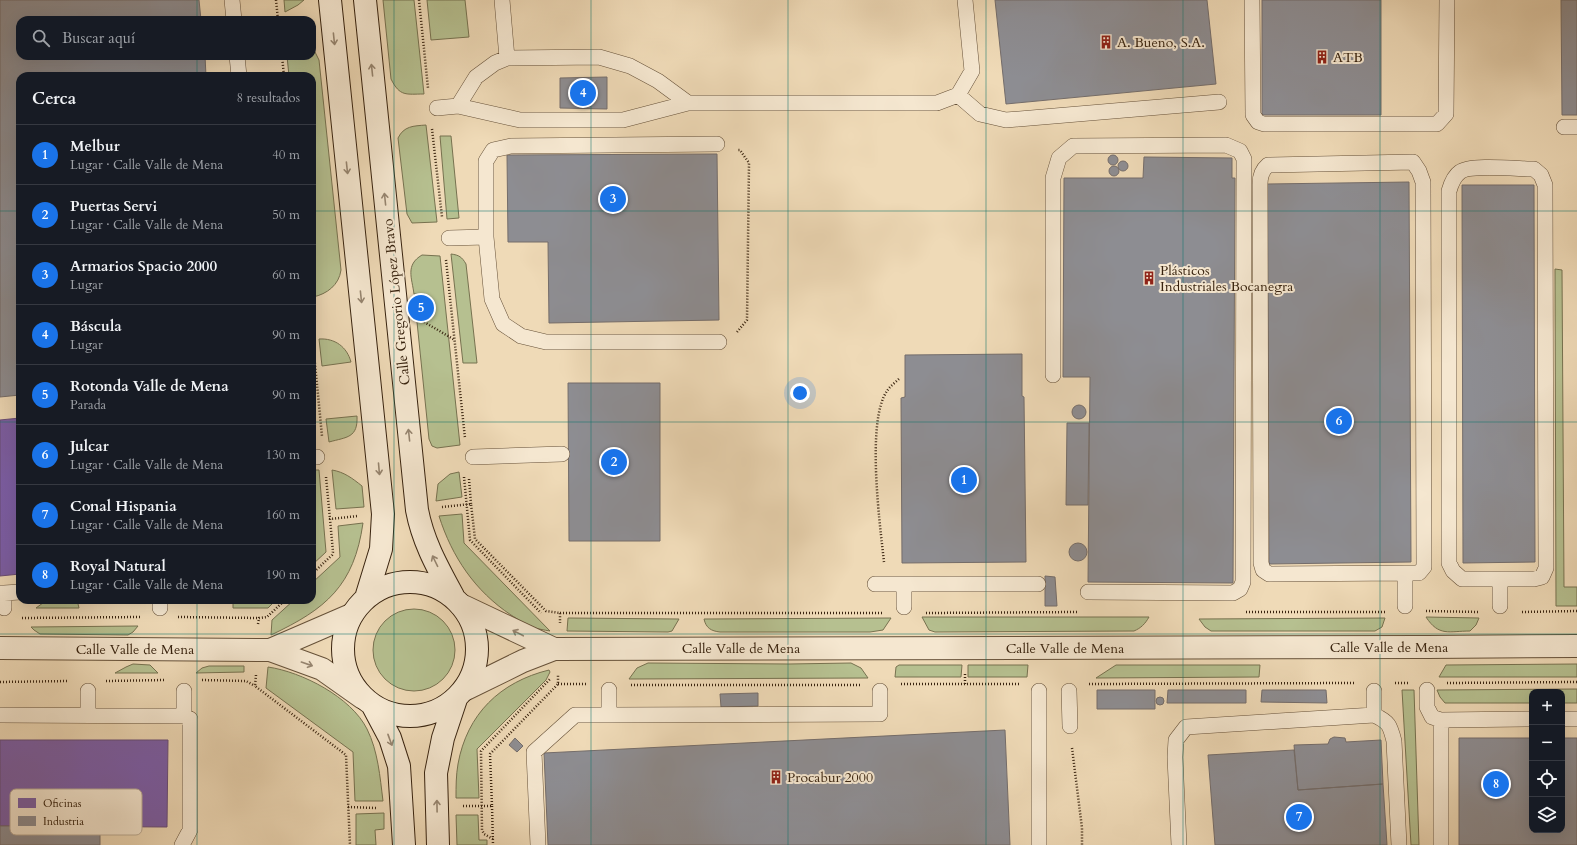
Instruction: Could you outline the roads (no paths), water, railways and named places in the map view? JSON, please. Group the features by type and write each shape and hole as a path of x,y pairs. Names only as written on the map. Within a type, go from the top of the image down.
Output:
{"main road":[{"path":"330,0 382,514 381,549 366,598"},
{"name":"Calle Gregorio López Bravo","path":"365,0 417,510 420,528 427,544 457,601"},
{"path":"404,845 403,808 399,766 390,738 368,702 351,682 342,651 344,636 352,615 366,598 386,586 409,582 432,585 457,601 471,618 476,632 478,647 477,661 473,675 460,695 443,738 438,760 436,773 438,845"},
{"name":"Calle Valle de Mena","path":"457,601 556,649"},
{"name":"Calle Valle de Mena","path":"264,650 352,615"},
{"name":"Calle Valle de Mena","path":"460,695 523,661 556,649 1577,646"},
{"name":"Calle Valle de Mena","path":"0,648 264,650 322,669 368,702"},
{"path":"368,702 384,712 409,717 422,716 434,712 446,706 460,695"}],"lane":[{"path":"232,0 234,16"},
{"path":"502,0 507,58"},
{"path":"437,108 458,106 520,120 623,120 688,103 937,103 958,95 972,71 965,0"},
{"path":"1252,0 1253,115 1258,122 1264,124 1437,124 1446,114 1447,0"},
{"path":"458,106 476,77 507,58 599,57 630,66 658,81 688,103"},
{"path":"237,60 239,72"},
{"path":"958,95 980,114 1006,120 1219,102"},
{"path":"717,144 511,146 493,150 486,161 486,237 492,299 504,324 521,336 546,342 719,342"},
{"path":"1053,375 1053,178 1059,158 1073,146 1226,146 1240,151 1244,159 1243,582 1240,589 1232,593 1173,599 1088,592"},
{"path":"1413,162 1419,171 1423,182 1424,567 1419,573 1405,573 1269,574 1263,570 1261,555 1260,177 1264,168 1268,165 1413,162"},
{"path":"1470,168 1534,169 1541,175 1545,185 1546,568 1542,577 1534,579 1500,579 1462,579 1453,571 1449,563 1449,190 1453,179 1459,172 1470,168"},
{"path":"449,238 486,237"},
{"path":"473,457 562,454"},
{"path":"1405,573 1405,606"},
{"path":"1500,579 1500,606"},
{"path":"881,584 1038,584"},
{"path":"904,584 904,607"},
{"path":"4,608 2,593 16,592"},
{"path":"603,687 609,715"},
{"path":"538,845 534,752 575,715 880,714 873,688"},
{"path":"1426,690 1428,707 1432,717 1441,720 1529,719"},
{"path":"88,691 88,715"},
{"path":"184,691 184,716"},
{"path":"1039,691 1039,845"},
{"path":"1069,691 1070,726"},
{"path":"1374,691 1374,715"},
{"path":"0,715 184,716 190,719 190,830 182,845"},
{"path":"1179,845 1174,756 1176,740 1186,727 1374,715 1385,720 1391,728 1394,740 1398,845"},
{"path":"1565,719 1577,719"},
{"path":"1441,720 1441,845"}],"place":[{"name":"A. Bueno, S.A.","path":"1106,42"},
{"name":"ATB","path":"1322,57"},
{"name":"Báscula","path":"583,93"},
{"name":"Armarios Spacio 2000","path":"613,199"},
{"name":"Plásticos Industriales Bocanegra","path":"1149,278"},
{"name":"Rotonda Valle de Mena","path":"421,308"},
{"name":"Julcar","path":"1339,421"},
{"name":"Puertas Servi","path":"614,462"},
{"name":"Melbur","path":"964,480"},
{"name":"Procabur 2000","path":"776,777"},
{"name":"Royal Natural","path":"1496,784"},
{"name":"Conal Hispania","path":"1299,817"}]}
